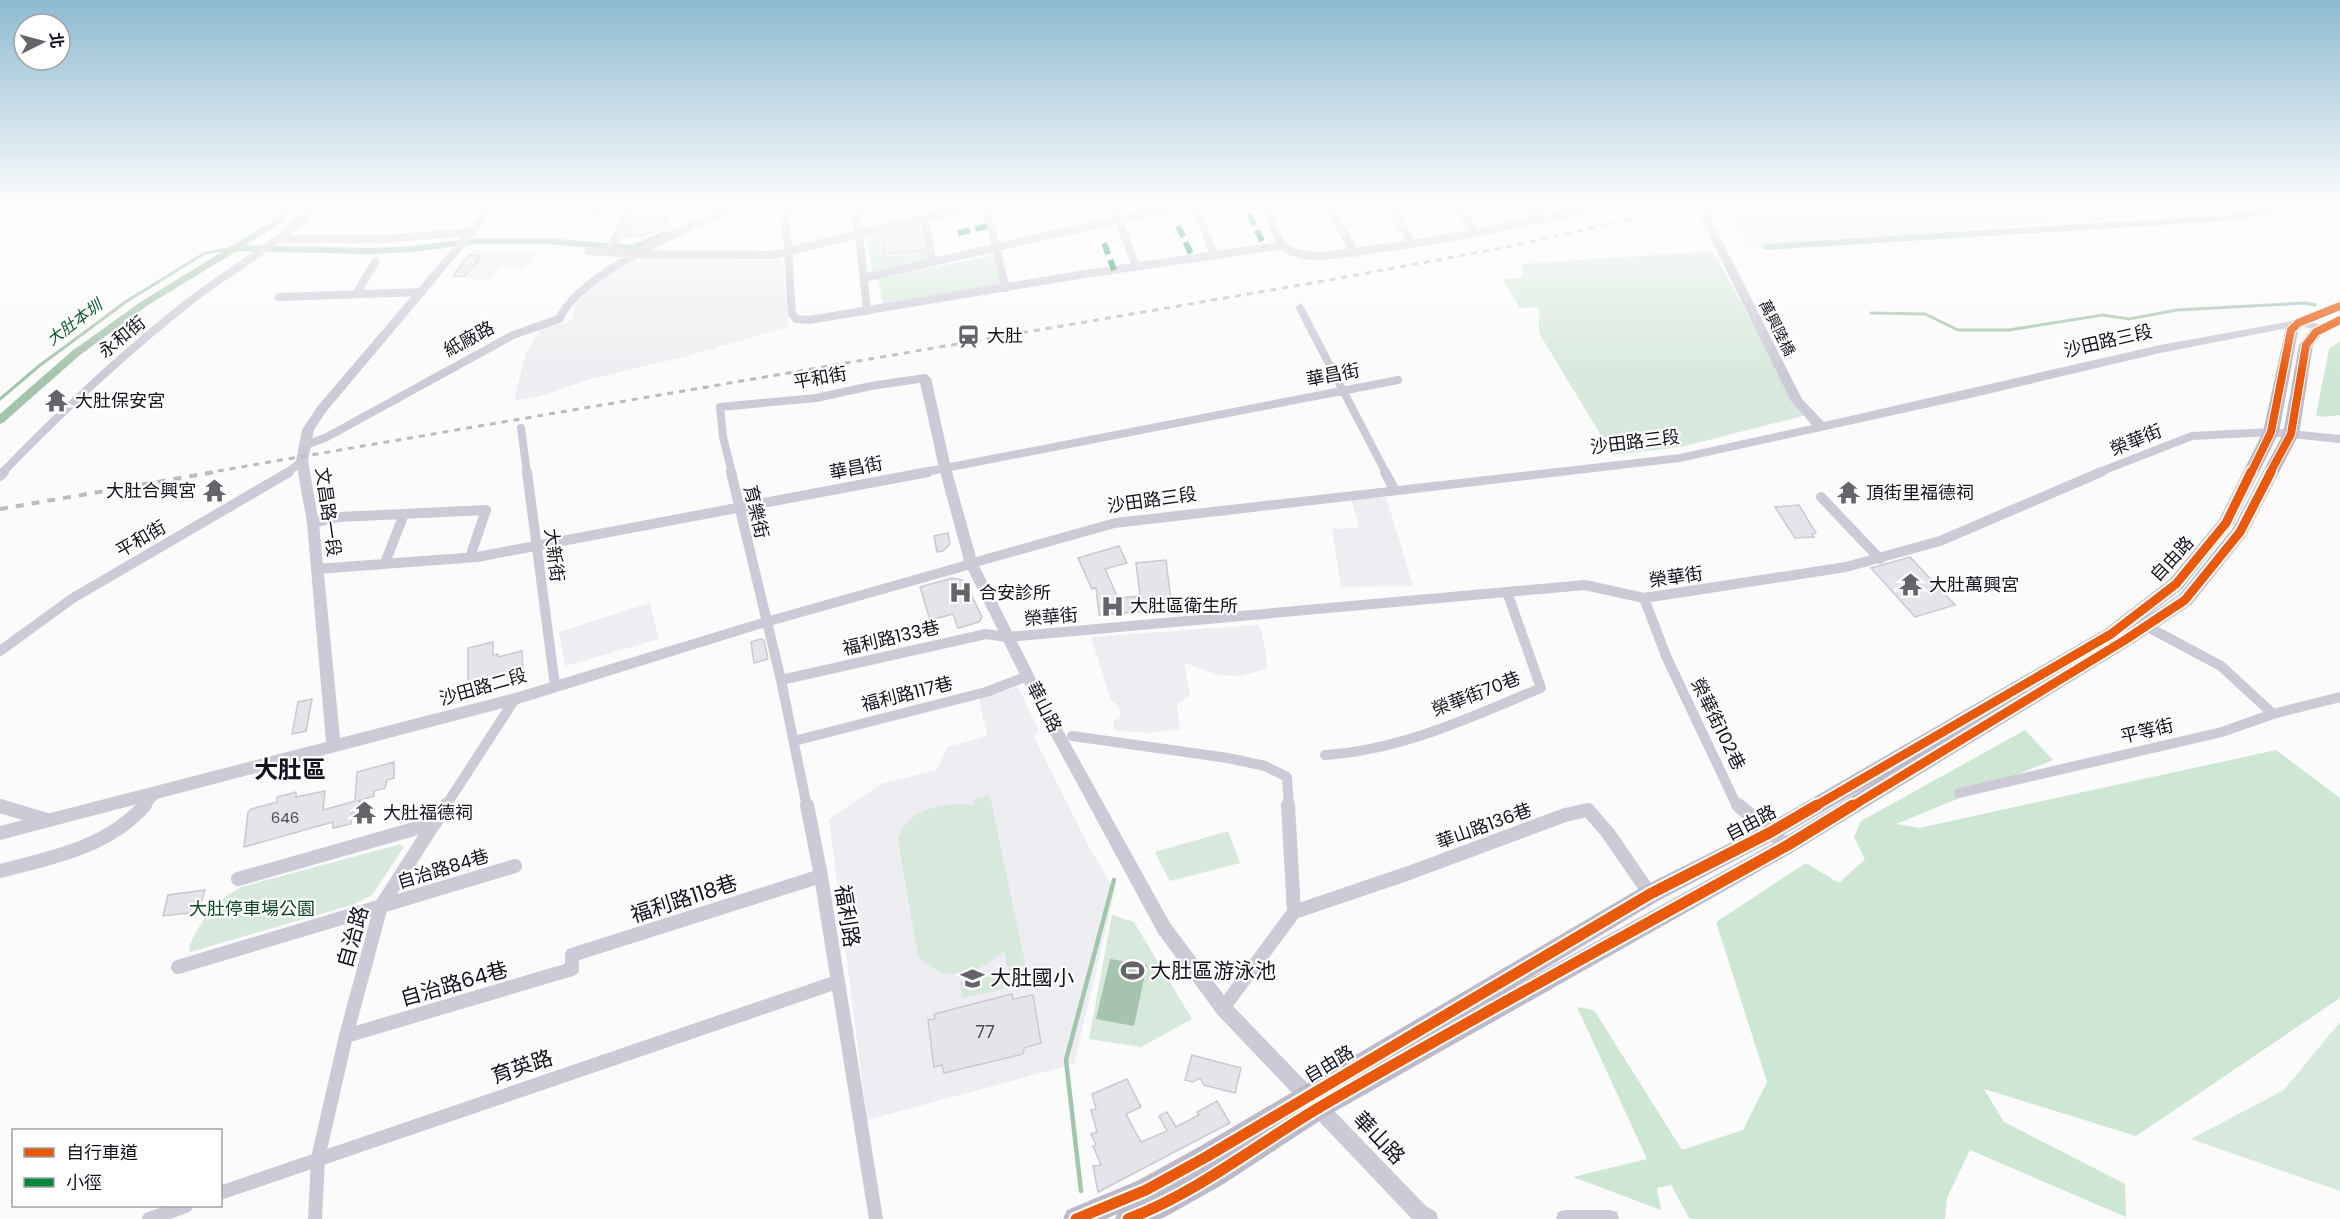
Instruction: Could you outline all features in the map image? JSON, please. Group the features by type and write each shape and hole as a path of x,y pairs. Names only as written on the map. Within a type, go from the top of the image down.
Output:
{"main road":[{"name":"沙田路三段","path":"2298,323 2340,306"},
{"name":"自由路","path":"2281,433 2291,330 2298,323"},
{"name":"自由路","path":"1076,1219 1146,1190 1314,1102 1779,839 2146,626 2185,600 2224,539 2226,523 2281,433 2310,336 2331,324"},
{"name":"自由路","path":"1128,1219 1156,1208 1213,1176 1314,1102 1650,894 1779,839 2111,634 2176,584 2224,539"}],"street":[{"name":"永和街","path":"0,476 50,422 129,351 198,296 247,261"},
{"name":"文昌路一段","path":"334,747 313,523 302,461 308,430 321,410 448,261"},
{"name":"紙廠路","path":"306,445 327,437 513,335 560,319 564,308 582,289 626,261"},
{"path":"789,261 792,314 796,320 867,311 1176,261"},
{"path":"862,261 867,311"},
{"path":"864,278 938,261"},
{"path":"1000,261 1006,288"},
{"path":"1134,261 1136,267"},
{"name":"萬興陸橋","path":"1728,261 1801,401"},
{"name":"萬興陸橋","path":"1734,261 1801,401"},
{"path":"356,294 375,262"},
{"path":"279,297 422,292"},
{"path":"1300,309 1344,389 1394,489"},
{"name":"沙田路三段","path":"972,565 1115,523 1394,489 1680,458 2160,349 2298,323 2331,324"},
{"name":"平和街","path":"720,407 816,398 871,386 925,378"},
{"name":"華山路","path":"925,378 945,468 972,565 1028,676 1164,928 1223,1008 1419,1213 1429,1219"},
{"name":"華昌街","path":"317,569 470,557 1172,426 1344,389 1398,380"},
{"path":"1801,401 1821,427"},
{"name":"育樂街","path":"720,407 723,437 766,622"},
{"name":"大新街","path":"521,428 555,686"},
{"name":"榮華街","path":"1008,637 1585,585 1644,598 1846,567 1880,558 1940,540 2145,453 2192,436 2281,433 2340,439"},
{"name":"平和街","path":"0,651 73,598 289,472 302,461"},
{"path":"1821,497 1880,558"},
{"path":"313,523 339,517 486,510 470,557"},
{"path":"385,563 404,514"},
{"name":"沙田路二段","path":"0,833 515,699 766,622 972,565"},
{"name":"榮華街70巷","path":"1325,754 1342,755 1395,742 1476,714 1541,688 1507,592"},
{"name":"榮華街102巷","path":"1644,598 1666,656 1736,804 1779,839"},
{"name":"福利路","path":"766,622 781,680 821,876 876,1219"},
{"path":"2146,626 2221,666 2273,714"},
{"name":"福利路133巷","path":"781,680 986,634 1008,637"},
{"path":"0,638 16,639"},
{"name":"福利路117巷","path":"794,741 986,692 1028,676"},
{"name":"平等街","path":"1959,793 2222,732 2273,714 2340,697"},
{"name":"自治路","path":"315,1219 318,1158 346,1036 381,906 515,699"},
{"name":"華山路","path":"1072,736 1228,758 1265,766 1287,777 1294,912"},
{"path":"0,871 64,855 96,842 139,815 155,794"},
{"path":"0,806 47,820"},
{"name":"華山路136巷","path":"1294,912 1409,873 1565,815 1588,810 1608,833 1650,894"},
{"path":"238,879 435,823"},
{"name":"自治路84巷","path":"178,967 515,866"},
{"name":"福利路118巷","path":"573,969 572,955 821,876"},
{"path":"1223,1008 1294,912"},
{"name":"自治路64巷","path":"346,1036 573,969"},
{"name":"育英路","path":"222,1192 837,982"},
{"path":"149,1219 183,1207"},
{"path":"1564,1219 1610,1219"}],"shaded area":[{"path":"463,261 530,261 523,269 501,267 490,280 466,278 476,266 459,265"},
{"path":"635,261 783,261 788,327 687,356 587,380 538,397 516,400 515,395 526,353 541,328 567,323 574,317 574,305 594,285"},
{"path":"2340,341 2340,415 2321,417 2316,415 2329,349"},
{"path":"1386,497 1413,586 1341,587 1332,529 1359,528 1351,499"},
{"path":"650,603 659,639 565,666 559,632"},
{"path":"1258,625 1261,629 1267,660 1266,669 1241,676 1219,675 1184,663 1190,695 1177,705 1180,729 1150,733 1114,730 1113,722 1121,716 1118,705 1111,701 1091,637"},
{"name":"大肚國小","path":"1018,687 1039,731 1034,737 1088,845 1115,891 1074,1064 867,1120 829,819 881,784 937,770 947,747 987,736 979,698"},
{"path":"2025,730 2053,760 1896,824 1919,828 2276,750 2340,798 2340,998 2136,1136 1984,1089 2004,1122 2125,1184 2126,1217 1970,1150 1947,1198 1945,1219 1693,1219 1689,1218 1671,1185 1657,1188 1661,1210 1573,1177 1647,1159 1577,1007 1594,1010 1682,1150 1743,1130 1767,1082 1716,922 1806,863 1839,883 1865,859 1854,837 1861,821"},
{"path":"1110,959 1147,965 1134,1026 1096,1019"}],"green space":[{"path":"871,261 927,261 872,272"},
{"path":"966,261 997,261 1003,285 883,305 878,279"},
{"path":"1568,261 1718,261 1803,416 1681,447 1613,455 1539,333 1539,307 1520,308 1503,280 1523,277 1522,264"},
{"path":"990,796 1028,977 1011,982 1004,951 983,966 962,974 940,972 918,956 898,840 902,829 909,821 928,809 951,804 974,806 973,799"},
{"path":"1228,831 1240,863 1170,881 1155,852"},
{"name":"大肚停車場公園","path":"401,844 404,847 372,895 352,905 190,952 189,946 209,912 222,899 241,887"},
{"name":"大肚區游泳池","path":"1112,915 1134,922 1192,1019 1141,1047 1089,1039"},
{"path":"1002,972 1004,989 962,998 960,981"},
{"path":"2340,1022 2340,1191 2191,1139 2284,1090"}],"building":[{"path":"465,261 478,261 464,277 453,276"},
{"path":"1799,505 1816,533 1812,534 1814,537 1795,538 1775,507"},
{"path":"948,533 950,544 943,551 937,552 934,536"},
{"path":"1119,546 1127,563 1105,569 1118,598 1140,596 1136,563 1166,560 1172,609 1099,615 1096,588 1092,589 1078,558"},
{"name":"大肚萬興宮","path":"1910,557 1955,605 1915,617 1871,568"},
{"path":"952,578 962,580 966,584 982,617 979,622 958,628 953,614 930,620 920,587"},
{"path":"764,640 768,659 754,663 751,642"},
{"path":"493,642 493,655 498,654 498,657 522,651 523,672 468,686 468,648"},
{"path":"312,699 306,731 292,734 298,702"},
{"path":"394,762 394,778 387,780 385,788 374,791 374,796 358,801 372,810 363,819 352,812 351,824 333,828 333,822 244,847 248,812 251,809 277,802 277,797 296,792 296,797 325,791 323,810 355,801 357,772"},
{"path":"205,890 198,912 163,916 168,895"},
{"path":"1012,994 1013,999 1033,995 1041,1043 1024,1048 1023,1054 944,1073 942,1065 934,1067 928,1020 935,1019 934,1014"},
{"path":"1192,1055 1241,1068 1235,1093 1204,1085 1200,1078 1193,1082 1185,1080"},
{"path":"1127,1079 1141,1107 1126,1114 1141,1142 1167,1131 1159,1116 1167,1112 1176,1127 1199,1115 1197,1112 1217,1101 1230,1123 1098,1192 1093,1166 1101,1165 1091,1134 1097,1132 1091,1110 1096,1109 1092,1094"}],"waterway":[{"name":"大肚本圳","path":"0,399 39,366 127,301 192,261"},
{"path":"0,420 76,353 145,303 214,261"},
{"path":"1871,313 1925,314 1958,330 2009,330 2103,315 2129,319 2177,310 2306,303 2315,305"},
{"path":"1081,1191 1066,1060 1114,880"}],"railway":[{"path":"206,473 1432,261"},
{"path":"0,509 215,472"}],"marked path":[{"path":"1111,261 1114,270"}],"cycle path":[{"path":"1076,1219 1146,1190 1206,1157 1650,894 1771,832 2111,634 2176,584 2226,523 2271,432 2291,330 2298,323 2340,306"},
{"path":"1128,1219 1156,1208 1213,1176 1319,1108 1788,845 2125,640 2185,600 2240,532 2291,434 2306,345 2316,332 2340,320"}],"place":[{"name":"大肚","path":"969,336"},
{"name":"大肚保安宮","path":"57,401"},
{"name":"大肚合興宮","path":"214,491"},
{"name":"頂街里福德祠","path":"1848,493"},
{"name":"大肚萬興宮","path":"1911,585"},
{"name":"合安診所","path":"961,593"},
{"name":"大肚區衛生所","path":"1112,606"},
{"name":"大肚福德祠","path":"365,813"},
{"name":"大肚區游泳池","path":"1132,971"},
{"name":"大肚國小","path":"972,978"}],"district":[{"name":"大肚區","path":"290,770"}]}
